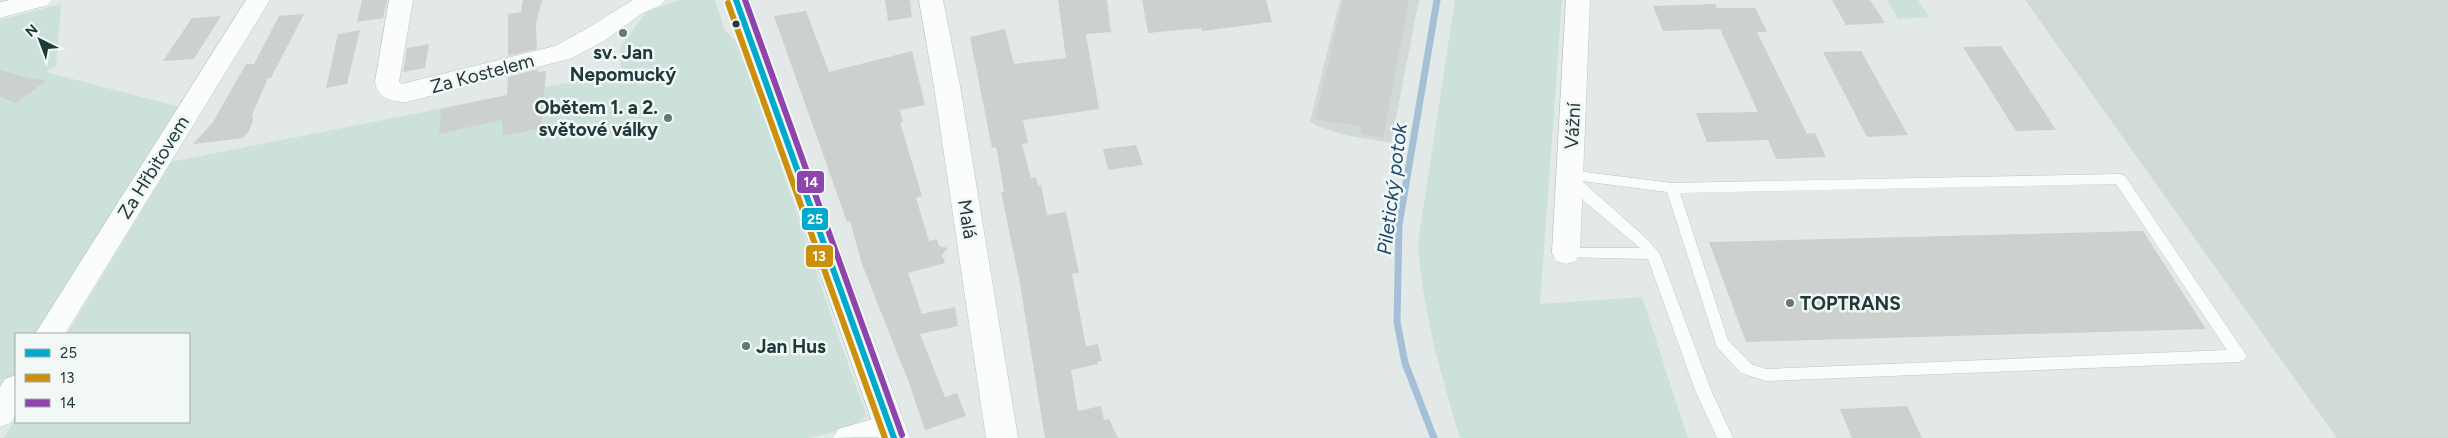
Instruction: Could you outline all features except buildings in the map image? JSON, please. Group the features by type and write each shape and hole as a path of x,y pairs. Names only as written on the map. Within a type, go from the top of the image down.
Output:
{"street":[{"path":"0,10 40,0"},
{"name":"Za Hřbitovem","path":"51,333 258,0"},
{"name":"Za Kostelem","path":"401,0 387,82 388,87 396,94 407,93 563,52 595,35 633,9 654,0"},
{"path":"736,0 892,432 849,438"},
{"name":"Malá","path":"931,0 947,86 1002,438"},
{"name":"Vážní","path":"1566,253 1578,0"},
{"path":"0,414 15,390"}],"lane":[{"path":"1569,175 1672,188 2120,179 2240,356 1766,375 1746,369 1722,343 1672,188"},
{"path":"1569,175 1582,191 1629,228 1654,254 1703,390 1724,438"},
{"path":"1566,253 1654,254"}],"shaded area":[{"path":"1340,0 1419,0 1391,143 1345,135 1317,126 1310,121"},
{"path":"2025,0 2448,0 2448,438 2337,438"}],"green space":[{"path":"680,0 715,0 725,30 740,46 867,416 849,428 810,438 4,438 15,419 15,423 190,423 190,333 68,333 171,162 503,96 504,135 542,128 545,87 621,72 620,48 646,12"},
{"path":"1455,0 1562,0 1540,304 1642,297 1688,438 1460,438 1439,366 1428,317 1418,243"},
{"path":"1887,0 1918,0 1929,17 1898,19"},
{"path":"61,4 56,66 46,72 180,107 44,333 15,333 15,381 0,406 0,20"}],"waterway":[{"name":"Piletický potok","path":"1434,438 1405,363 1397,322 1399,225 1437,0"}],"transit line":[{"name":"25","path":"736,0 894,438"},
{"name":"14","path":"745,0 902,435"},
{"name":"13","path":"728,3 885,438"}],"place":[{"name":"sv. Jan Nepomucký","path":"623,33"},
{"name":"Obětem 1. a 2. světové války","path":"668,118"},
{"name":"TOPTRANS","path":"1790,303"},
{"name":"Jan Hus","path":"746,346"}]}
